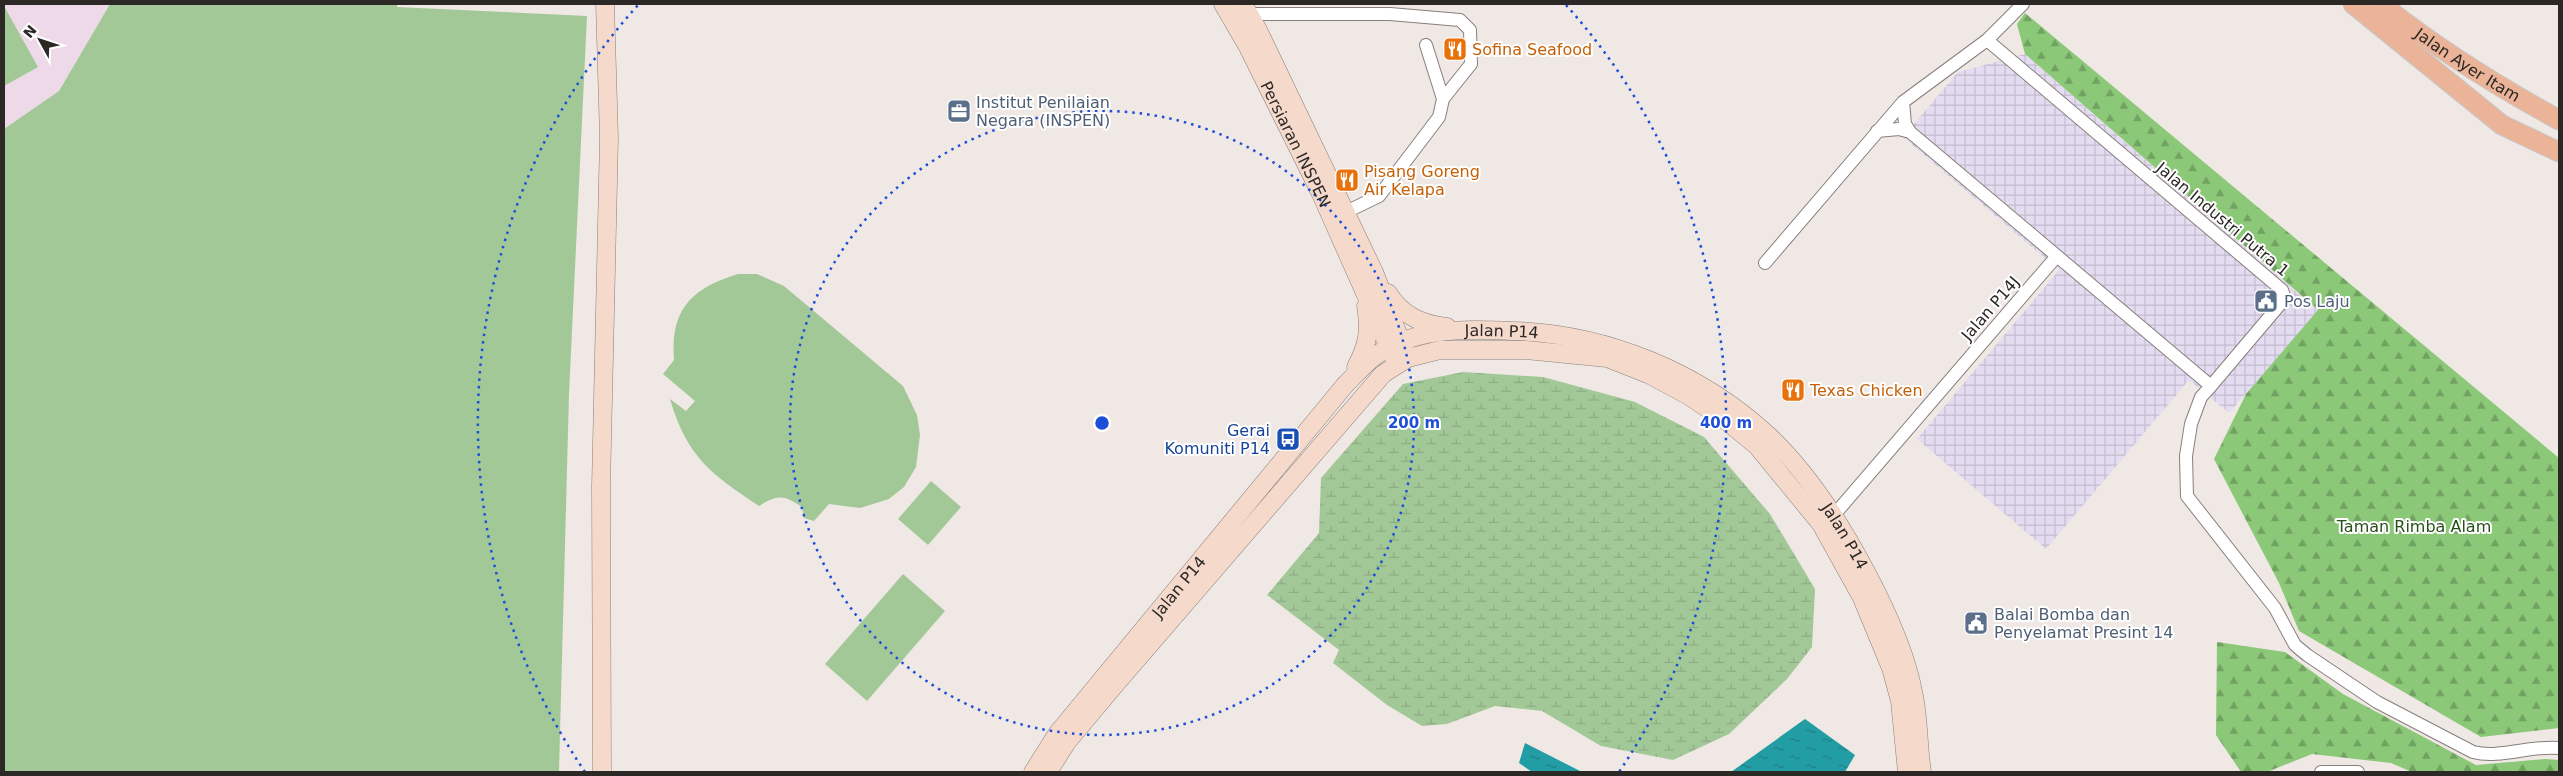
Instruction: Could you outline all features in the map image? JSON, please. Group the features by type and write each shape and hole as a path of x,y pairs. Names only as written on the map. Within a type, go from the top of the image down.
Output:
{"main road":[{"path":"602,772 601,486 609,138 605,4"},
{"name":"Persiaran INSPEN","path":"1223,4 1248,47 1364,286"},
{"path":"2353,4 2502,125 2559,152"},
{"name":"Jalan Ayer Itam","path":"2381,4 2408,26 2524,101 2559,120"},
{"name":"Persiaran INSPEN","path":"1246,9 1374,272"},
{"path":"2502,125 2520,129 2529,124 2530,113 2524,101"},
{"path":"2559,127 2553,131 2549,143 2559,152"},
{"path":"1374,272 1399,353"},
{"path":"1374,272 1398,309 1413,318 1438,326 1482,330"},
{"path":"1364,286 1399,353"},
{"path":"1345,385 1366,347 1369,324 1364,286"},
{"name":"Jalan P14","path":"1048,772 1067,742 1399,353 1438,331 1482,330 1529,331 1606,344 1658,364 1697,384 1738,411 1769,436 1819,494 1827,520 1891,668 1900,701 1907,772"},
{"name":"Jalan P14","path":"1033,772 1057,734 1345,385 1370,360 1399,353 1440,350 1526,350 1607,358 1641,372 1689,396 1729,423 1757,446 1827,520 1879,595 1894,629 1915,697 1922,772"}],"street":[{"path":"1765,263 1903,102 1987,40 2023,4"},
{"path":"1246,9 1390,14 1460,20 1470,30 1471,64 1443,99 1439,117 1387,187 1369,202 1346,212"},
{"name":"Jalan Industri Putra 1","path":"1987,40 2282,290 2284,296 2282,302 2201,397 2191,424 2186,456 2187,496 2275,608 2295,645 2377,702 2473,752 2484,755 2545,746 2559,748"},
{"path":"1426,46 1443,99"},
{"path":"1903,102 1905,124 1910,132 2211,386"},
{"path":"1877,131 1900,129 1910,132"},
{"name":"Jalan P14J","path":"1827,520 2056,257"},
{"path":"2321,772 2358,772"}],"shaded area":[{"path":"4,4 110,4 59,91 4,129"},
{"path":"2025,54 2318,311 2229,413 2189,380 2046,549 1917,439 2059,270 1903,137 1958,72"}],"green space":[{"path":"110,4 397,4 397,7 587,16 569,394 559,772 4,772 4,129 59,91"},
{"path":"4,6 38,67 4,86"},
{"name":"Taman Rimba Alam","path":"2025,13 2559,458 2559,728 2481,737 2299,631 2279,583 2214,459 2246,394 2318,310 2025,54 2017,24"},
{"path":"738,274 757,274 784,286 903,386 917,415 920,435 916,467 904,487 889,499 860,508 829,504 814,521 804,518 802,507 785,498 771,499 759,506 714,473 693,450 684,436 670,399 686,411 695,401 663,374 674,360 676,327 680,314 687,303 708,286"},
{"path":"1463,372 1543,377 1635,402 1704,437 1770,514 1815,589 1812,647 1787,679 1729,734 1673,760 1601,746 1542,711 1495,706 1447,724 1422,726 1387,705 1333,663 1339,650 1267,595 1319,533 1321,478 1403,384"},
{"path":"931,481 961,507 928,545 898,519"},
{"path":"903,574 945,611 867,701 825,664"},
{"path":"2217,642 2285,652 2343,694 2476,765 2545,759 2559,760 2559,772 2412,772 2391,763 2312,754 2267,772 2241,772 2216,735"}],"water":[{"path":"1805,719 1855,755 1845,772 1731,772"},
{"path":"1525,743 1582,772 1532,772 1519,763"}],"place":[{"name":"Sofina Seafood","path":"1455,49"},
{"name":"Institut Penilaian Negara (INSPEN)","path":"959,111"},
{"name":"Pisang Goreng Air Kelapa","path":"1347,180"},
{"name":"Pos Laju","path":"2266,301"},
{"name":"Texas Chicken","path":"1793,390"},
{"name":"Gerai Komuniti P14","path":"1288,439"},
{"name":"Balai Bomba dan Penyelamat Presint 14","path":"1976,623"}]}
